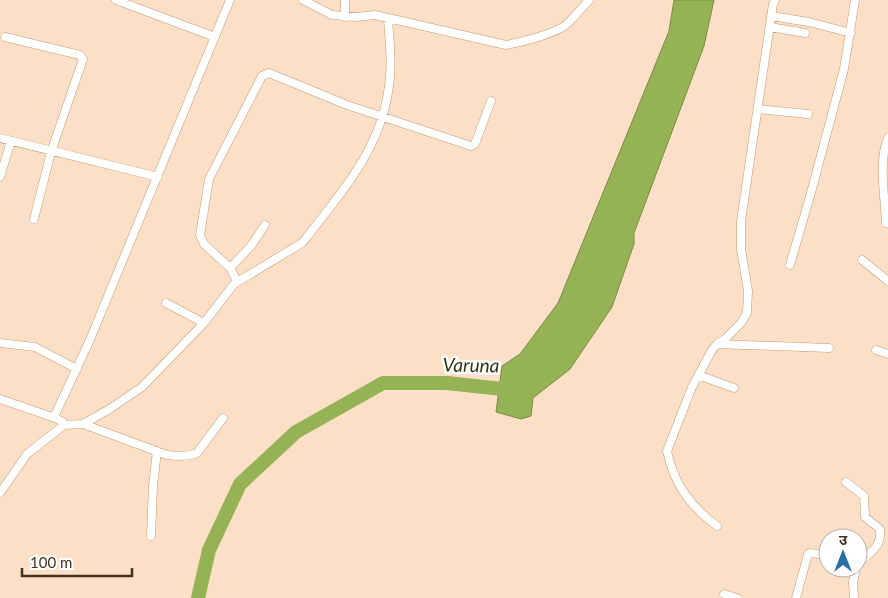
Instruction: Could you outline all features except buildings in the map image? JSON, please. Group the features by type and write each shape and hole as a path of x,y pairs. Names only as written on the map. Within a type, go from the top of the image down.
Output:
{"street":[{"path":"116,0 215,37"},
{"path":"137,9 139,0"},
{"path":"55,418 158,177 230,0"},
{"path":"303,0 326,13 345,17 375,15 506,44 560,28 590,0"},
{"path":"345,0 345,17"},
{"path":"716,526 683,493 667,451 698,375 717,344 725,339 741,323 748,308 748,291 741,250 741,221 771,16 775,0"},
{"path":"790,265 844,69 855,0"},
{"path":"771,16 808,22 851,33"},
{"path":"82,424 108,410 142,387 204,323 237,281 302,243 362,163 373,144 388,96 390,74 388,18"},
{"path":"770,27 805,33"},
{"path":"5,37 82,56 82,62 51,152 34,219"},
{"path":"237,281 230,268 204,244 200,235 209,179 262,76 269,74 347,105 471,146 475,144 492,101"},
{"path":"758,109 808,114"},
{"path":"0,138 158,177"},
{"path":"886,223 883,163 884,146 888,138"},
{"path":"0,177 11,141"},
{"path":"230,268 251,246 265,225"},
{"path":"862,260 888,281"},
{"path":"166,303 204,323"},
{"path":"0,343 35,347 77,369"},
{"path":"717,344 829,348"},
{"path":"876,350 888,354"},
{"path":"698,375 734,388"},
{"path":"0,398 55,418 64,425"},
{"path":"0,493 27,454 64,425 82,424 157,452 180,456 197,453 224,418"},
{"path":"151,536 153,486 157,452"},
{"path":"846,482 864,496 865,517 884,529 875,550 868,555"},
{"path":"796,598 808,554 818,554"},
{"path":"854,598 855,578"},
{"path":"724,594 737,598"}],"shaded area":[{"path":"674,0 714,0 704,46 634,233 634,244 612,307 570,369 533,398 531,416 521,419 496,412 502,366 520,354 558,303 669,31"}],"waterway":[{"name":"Varuna","path":"198,598 209,550 240,484 296,432 383,383 447,383 502,389 515,380"}]}
